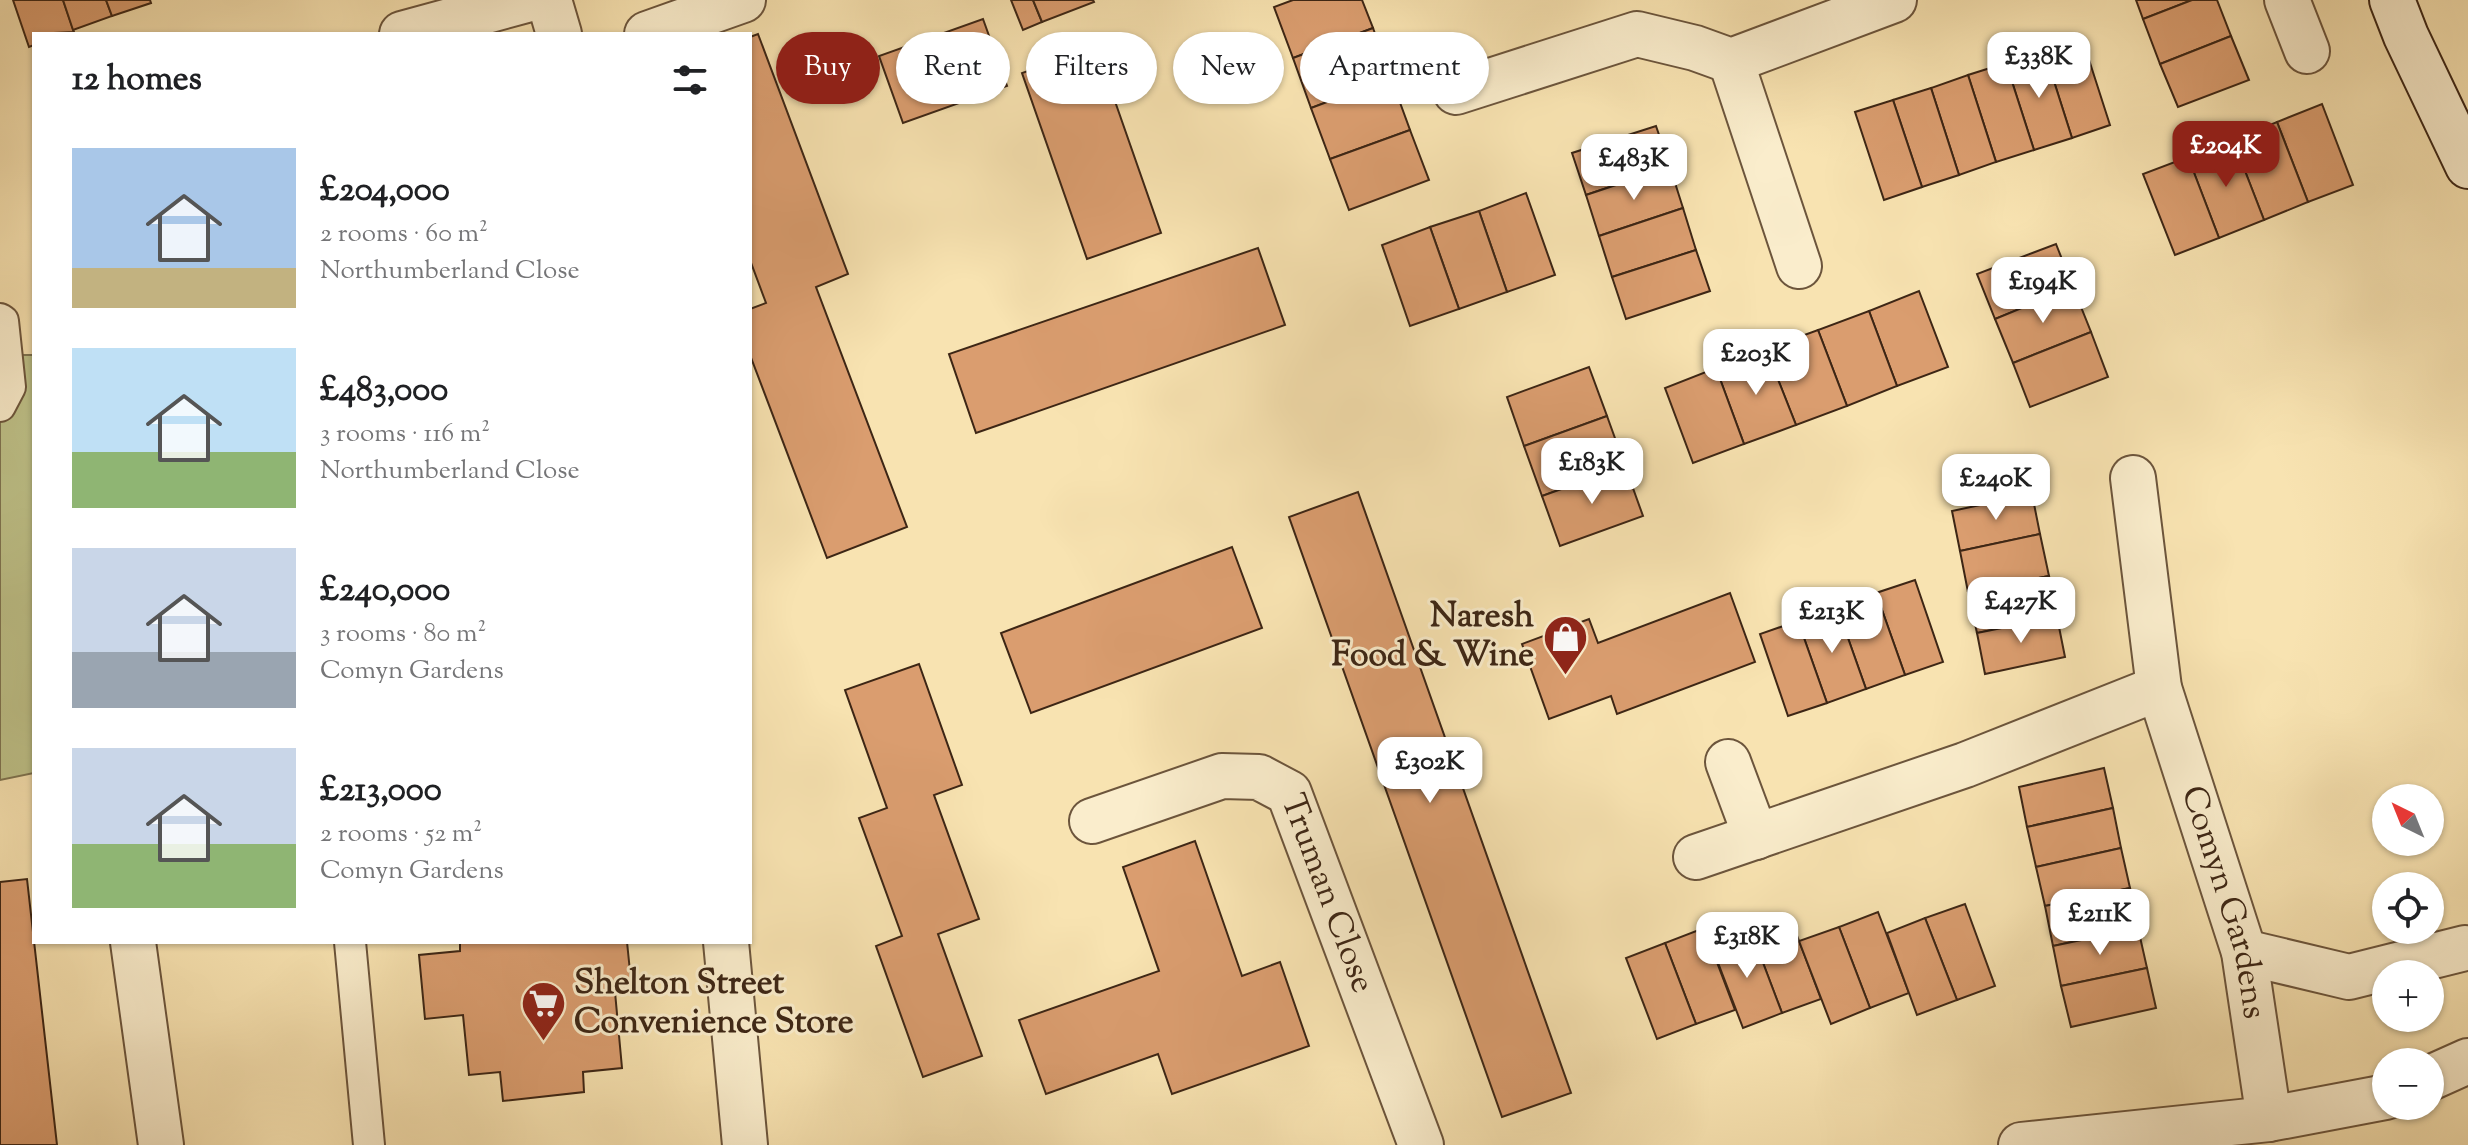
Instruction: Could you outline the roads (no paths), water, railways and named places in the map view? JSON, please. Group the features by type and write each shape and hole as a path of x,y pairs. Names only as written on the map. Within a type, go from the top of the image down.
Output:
{"street":[{"path":"409,32 526,0"},
{"path":"549,0 558,32"},
{"path":"653,32 743,0"},
{"path":"1489,81 1637,34 1695,48 1731,61 1894,0"},
{"path":"2287,0 2307,51"},
{"path":"2392,0 2468,166"},
{"path":"1731,61 1799,266"},
{"name":"Comyn Gardens","path":"2133,478 2159,688 2244,952 2269,1119"},
{"path":"1696,857 1965,765 2159,688"},
{"path":"1728,762 1756,837"},
{"name":"Truman Close","path":"1092,821 1222,776 1259,777 1289,793 1421,1145"},
{"path":"133,944 161,1145"},
{"path":"726,944 745,1145"},
{"path":"2244,952 2349,977 2465,948"},
{"path":"2444,1072 2468,1061"},
{"path":"2021,1145 2269,1119 2372,1100"}],"lane":[{"path":"0,319 3,321 10,387 0,406"},
{"path":"350,944 369,1145"}],"place":[{"name":"Naresh Food & Wine","path":"1565,676"},
{"name":"Shelton Street Convenience Store","path":"543,1043"}]}
